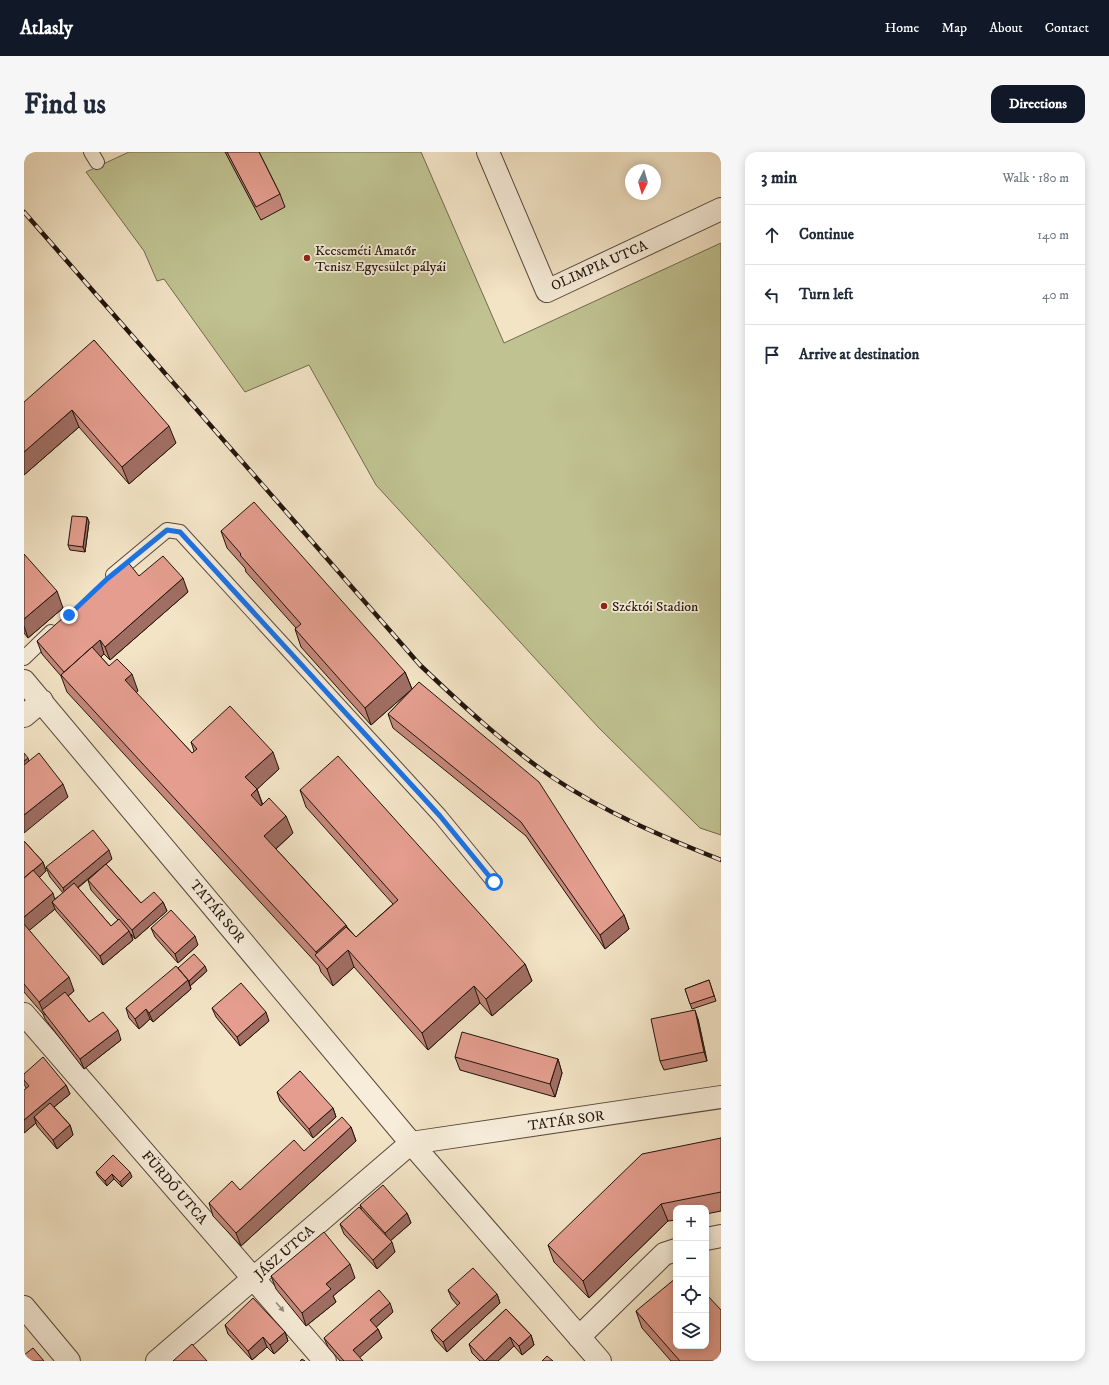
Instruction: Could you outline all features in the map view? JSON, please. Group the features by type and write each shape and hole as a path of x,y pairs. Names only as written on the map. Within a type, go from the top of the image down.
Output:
{"street":[{"name":"OLIMPIA UTCA","path":"488,152 547,291 721,209"},
{"name":"TATÁR SOR","path":"24,681 411,1143 600,1361"},
{"path":"24,716 42,701"},
{"name":"FÜRDŐ UTCA","path":"24,1014 326,1361"},
{"name":"TATÁR SOR","path":"411,1143 721,1097"},
{"name":"JÁSZ UTCA","path":"157,1361 411,1143"},
{"path":"709,1238 721,1236"},
{"path":"579,1337 664,1254 673,1251"},
{"path":"24,1308 69,1361"}],"lane":[{"path":"102,584 167,530 180,532 440,816 494,882"},
{"path":"24,658 63,620"}],"green space":[{"path":"129,152 421,152 504,343 721,243 721,835 700,828 598,727 376,485 309,365 245,392 164,279 157,281 144,251 86,172"}],"building":[{"path":"227,152 259,152 280,194 256,207"},
{"path":"94,340 169,426 122,467 72,410 24,452 24,402"},
{"path":"254,502 405,672 365,708 295,629 301,624 240,555 241,554 221,531"},
{"path":"72,516 87,517 83,547 68,545"},
{"path":"24,554 57,591 24,619"},
{"path":"163,556 183,578 105,647 100,640 64,672 37,641 127,561 139,576"},
{"path":"92,647 109,666 117,659 132,674 125,680 192,753 197,749 191,742 230,706 273,752 245,777 257,789 251,795 261,806 269,798 286,816 264,836 346,925 316,952 61,675"},
{"path":"419,682 539,782 624,915 600,935 521,822 388,714"},
{"path":"24,753 28,758 24,761"},
{"path":"39,753 63,784 24,815 24,765"},
{"path":"338,756 525,964 486,999 474,986 422,1033 348,950 327,969 315,955 346,927 356,937 398,900 300,790"},
{"path":"93,830 109,850 63,888 46,867"},
{"path":"24,841 43,862 24,878"},
{"path":"106,864 141,903 154,892 163,902 132,930 88,880"},
{"path":"33,870 53,893 24,917 24,878"},
{"path":"74,883 111,926 119,919 129,931 100,956 52,902"},
{"path":"171,910 195,936 175,954 151,928"},
{"path":"24,924 69,977 39,1002 24,984"},
{"path":"194,954 205,966 189,981 178,968"},
{"path":"176,966 188,980 149,1013 146,1009 135,1019 126,1008"},
{"path":"709,980 714,996 690,1004 685,989"},
{"path":"241,983 266,1012 237,1037 212,1008"},
{"path":"65,992 89,1022 103,1012 118,1030 80,1059 42,1010"},
{"path":"695,1010 704,1052 660,1061 651,1019"},
{"path":"462,1032 558,1059 550,1084 455,1057"},
{"path":"43,1057 66,1085 24,1120 24,1090 29,1086 24,1080 24,1074"},
{"path":"300,1071 333,1108 309,1129 277,1092"},
{"path":"50,1103 70,1125 53,1140 34,1117"},
{"path":"342,1117 351,1127 236,1233 209,1203 232,1181 240,1190 294,1140 304,1151"},
{"path":"721,1138 721,1192 661,1204 583,1281 548,1245 642,1154"},
{"path":"113,1155 130,1172 120,1182 112,1174 105,1181 96,1172"},
{"path":"383,1185 407,1213 385,1233 360,1205"},
{"path":"359,1207 392,1242 373,1260 340,1224"},
{"path":"324,1232 350,1264 326,1284 331,1289 302,1313 271,1276"},
{"path":"473,1268 497,1294 443,1342 431,1330 460,1303 448,1290"},
{"path":"673,1280 673,1349 709,1349 709,1297 721,1310 721,1361 680,1361 636,1311"},
{"path":"379,1290 390,1303 370,1320 378,1329 353,1350 363,1361 344,1361 324,1338"},
{"path":"253,1298 285,1332 270,1345 263,1337 248,1351 225,1325"},
{"path":"506,1309 531,1335 519,1346 510,1337 485,1361 469,1344"},
{"path":"192,1344 207,1361 173,1361"},
{"path":"33,1348 44,1361 24,1361 24,1355"},
{"path":"547,1356 553,1361 542,1361"}],"railway":[{"path":"24,212 420,665 452,695 517,751 572,790 634,823 721,860"}],"place":[{"name":"Kecseméti Amatőr Tenisz Egyesület pályái","path":"307,258"},
{"name":"Széktói Stadion","path":"604,606"}],"route":[{"path":"69,615 107,579 167,530 180,532 440,816 494,882"}]}
